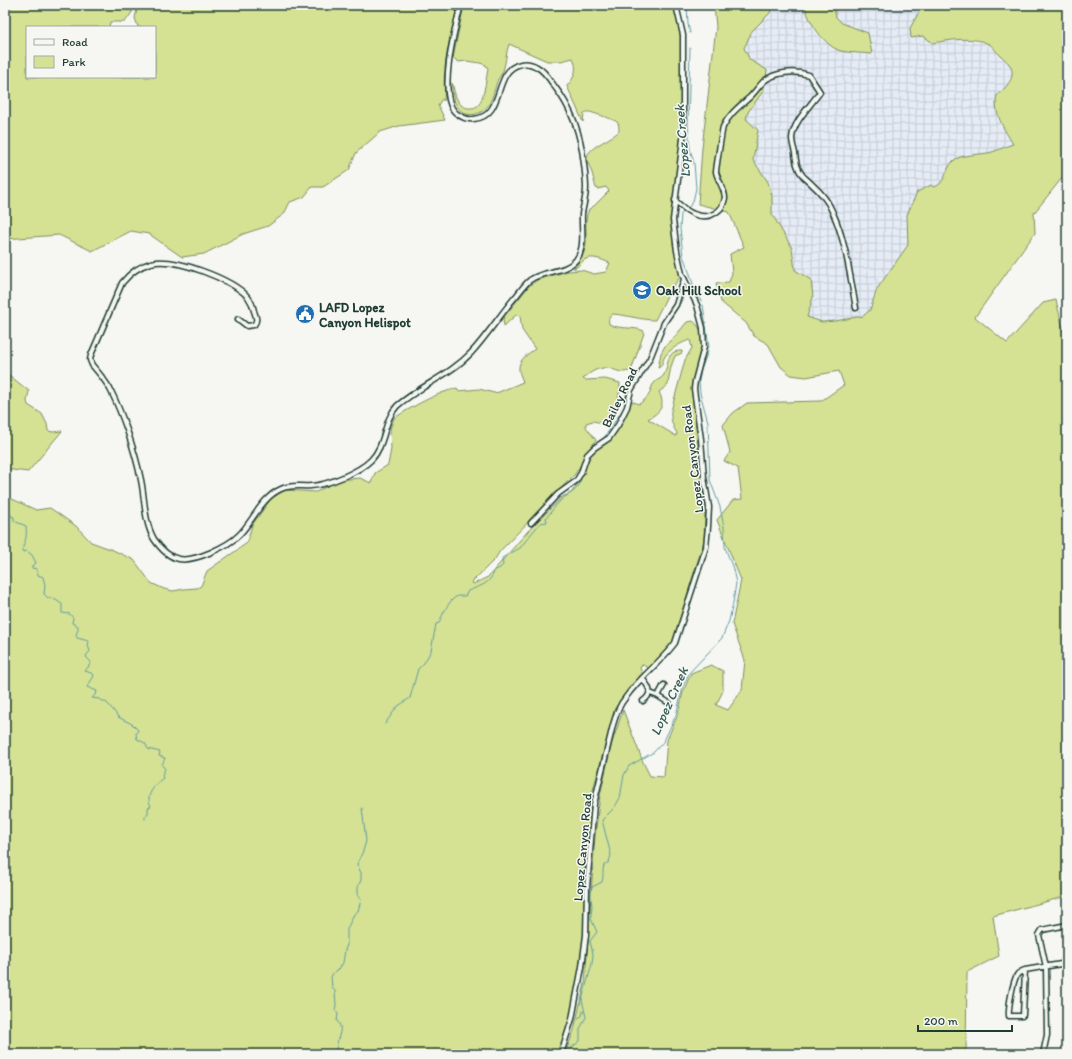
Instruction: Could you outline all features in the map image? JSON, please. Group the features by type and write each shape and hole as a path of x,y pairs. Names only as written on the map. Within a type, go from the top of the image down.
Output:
{"street":[{"path":"238,319 248,326 254,325 257,318 248,298 239,290 204,271 168,262 153,262 140,266 128,275 122,283 91,355 90,360 109,388 130,438 141,479 149,530 161,549 171,557 180,560 208,554 232,542 268,498 280,489 291,485 312,486 327,482 357,470 365,465 378,452 390,419 397,406 465,359 480,343 507,306 530,280 544,273 567,267 571,265 579,256 582,245 582,215 586,188 581,144 570,110 558,90 542,70 533,65 524,64 514,67 506,74 494,106 485,116 478,119 471,119 456,113 450,105 448,96 448,77 461,5"},
{"name":"Lopez Canyon Road","path":"561,1054 572,1019 585,946 587,887 594,804 617,713 625,698 675,643 706,547 709,507 694,389 703,352 704,337 697,305 684,279 677,251 673,213 683,139 684,35 676,5"},
{"path":"675,200 682,207 699,216 708,217 720,209 725,200 725,196 716,169 723,126 735,111 770,76 795,73 805,74 811,78 820,92 804,112 794,130 792,138 797,168 824,197 835,218 847,261 856,308"},
{"name":"Bailey Road","path":"531,523 558,494 576,481 581,473 587,455 594,448 609,438 618,425 627,408 631,390 650,358 664,323 677,302 684,279"},
{"path":"642,678 649,688 650,693 648,698 643,701"},
{"path":"658,696 664,685"},
{"path":"650,693 669,703"},
{"path":"1044,1054 1047,1035 1046,967 1039,933 1045,929 1067,925"},
{"path":"1025,970 1023,1015 1014,1017 1009,1016 1016,976 1025,970 1067,963"}],"shaded area":[{"path":"772,5 805,5 810,22 821,38 841,51 868,33 842,23 836,17 833,5 927,5 919,12 923,36 933,43 953,39 963,39 989,44 1012,69 1011,82 997,95 999,121 1013,144 993,152 953,161 941,183 936,187 933,187 907,215 908,245 877,289 870,310 863,316 822,322 807,317 813,297 794,270 792,248 772,214 772,196 768,182 753,160 758,130 746,119 748,112 764,90 767,70 750,60 744,48 752,31 770,13"}],"green space":[{"path":"5,5 114,5 113,9 133,11 125,22 110,22 109,26 26,26 26,78 156,78 156,26 138,26 135,18 138,5 458,5 446,62 444,101 442,99 438,105 445,120 399,126 380,132 356,153 349,170 323,187 312,187 304,197 290,202 284,214 268,226 243,234 204,254 182,257 149,234 131,231 92,251 59,235 5,239"},
{"path":"464,5 674,5 681,34 680,144 671,220 681,276 669,292 655,320 613,314 610,317 609,324 613,326 640,330 644,331 644,333 632,368 629,371 620,372 607,368 600,368 583,379 605,379 620,383 618,400 610,418 602,423 593,421 586,423 586,427 596,440 575,474 472,582 473,584 488,577 528,531 562,497 571,493 579,482 591,455 616,433 626,415 631,401 639,404 645,399 654,383 663,376 672,353 682,351 682,353 675,356 670,370 668,385 659,392 662,401 661,408 656,414 648,419 676,436 677,433 672,423 671,411 685,360 692,348 690,340 679,344 672,349 664,358 662,365 658,368 661,353 665,346 687,322 693,321 699,327 702,335 701,352 692,388 705,511 704,539 673,641 649,669 642,664 640,668 643,675 615,708 592,794 589,831 590,846 585,850 584,934 578,983 568,1029 566,1030 556,1054 5,1054 5,493 10,498 36,510 50,508 76,526 91,542 134,560 151,583 173,591 197,588 201,586 207,571 247,543 252,525 271,499 285,490 316,492 339,480 360,478 371,483 375,473 388,465 391,449 390,429 394,418 432,397 457,388 458,391 479,389 494,393 523,382 519,371 520,363 524,357 535,349 522,330 520,316 516,315 504,326 503,318 529,286 537,280 568,271 581,270 594,274 606,272 610,263 597,258 590,258 584,260 574,269 585,250 586,220 589,209 609,191 606,187 596,188 592,172 587,161 588,154 595,147 619,131 618,123 590,112 584,113 583,122 567,86 575,73 575,62 573,58 561,61 547,61 509,44 503,71 498,79 489,105 481,112 470,115 460,110 455,104 452,83 457,100 463,106 466,108 471,108 477,106 481,101 488,69 486,65 480,63 466,61 459,62 453,58"},
{"path":"714,5 772,5 770,13 752,31 744,48 750,60 767,70 764,90 748,112 746,119 758,130 753,160 768,182 772,196 772,214 792,248 795,270 811,280 813,297 807,317 822,322 863,316 870,310 877,289 908,245 907,215 917,192 931,185 933,187 940,184 950,164 956,159 992,152 1013,144 1000,121 996,102 997,95 1004,89 1012,77 1009,64 990,45 976,40 961,39 933,43 923,36 911,38 910,28 919,12 927,5 1067,5 1066,173 1034,213 1035,233 975,317 1007,343 1043,303 1056,300 1067,345 1067,896 993,916 999,956 967,972 966,1054 565,1054 574,1030 585,983 595,836 600,796 612,743 623,710 650,776 664,777 667,740 678,714 683,692 691,673 711,665 723,671 723,691 716,705 728,710 742,690 745,660 732,624 741,580 717,520 733,500 742,499 738,468 724,461 730,452 723,425 733,413 747,403 821,401 844,385 839,371 806,377 791,375 781,367 768,344 754,336 746,323 721,302 716,283 729,282 732,273 730,254 744,247 729,212 698,204 702,148 716,27"},
{"path":"805,5 833,5 836,17 842,23 868,33 872,54 841,51 829,44 823,39 813,25 806,11"},
{"path":"5,372 29,391 27,401 28,405 42,414 47,424 48,431 62,431 28,472 5,469"}],"waterway":[{"name":"Lopez Creek","path":"687,5 690,33"},
{"name":"Lopez Creek","path":"688,208 693,202 696,188 688,124 690,48"},
{"name":"Lopez Creek","path":"684,211 681,214 680,228 683,256 694,288 701,301"},
{"path":"643,373 650,363 665,326 681,302 684,294"},
{"name":"Lopez Creek","path":"703,305 709,347"},
{"name":"Lopez Creek","path":"568,1054 571,1048 580,1041 580,1029 586,1017 582,1000 592,964 593,954 590,941 597,932 591,919 592,905 590,893 592,887 602,882 604,865 609,862 611,855 602,820 614,808 620,798 624,775 629,766 654,752 664,741 676,715 683,687 689,673 722,638 729,621 733,603 736,583 733,569 725,547 724,527 720,507 710,480 708,422 700,393 699,381 701,370 708,351"},
{"path":"594,446 604,438 625,406 626,395 630,389"},
{"path":"581,465 585,453 590,449"},
{"path":"385,724 397,707 410,698 418,669 424,663 431,651 436,624 439,623 449,603 455,597 465,596 468,591 488,582 495,570 503,565 502,558 520,548 540,523 547,522 546,518 557,504 577,489 581,476"},
{"path":"5,503 12,517 14,517 14,521 26,526 26,536 22,550 23,552 27,551 32,555 36,563 32,566 32,568 37,569 38,575 43,577 45,585 44,594 48,598 54,599 62,604 62,613 70,614 73,618 72,623 78,626 76,634 77,638 89,641 88,646 90,651 86,656 91,662 85,671 94,676 87,687 97,691 92,698 99,699 107,703 118,717 132,724 138,730 136,734 137,739 145,743 148,749 160,752 159,756 165,758 162,765 165,769 162,775 163,778 156,784 149,796 151,806 148,808 148,813 145,819"},
{"path":"336,1054 340,1026 337,1021 338,1014 335,1010 335,991 332,987 331,977 343,963 347,945 347,929 354,914 358,911 361,900 358,894 361,873 357,864 366,841 362,808"},
{"path":"576,1019 582,1016 583,1011"}],"place":[{"name":"Oak Hill School","path":"642,290"},
{"name":"LAFD Lopez Canyon Helispot","path":"305,314"}]}
